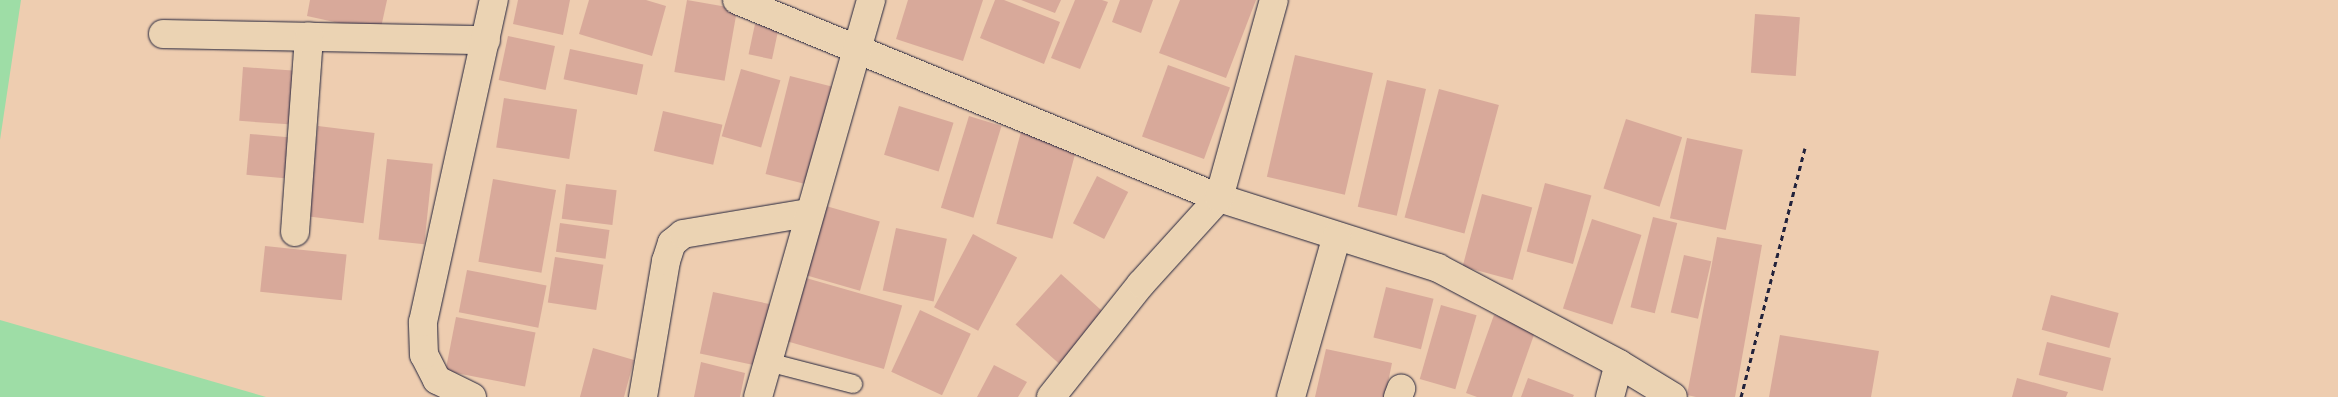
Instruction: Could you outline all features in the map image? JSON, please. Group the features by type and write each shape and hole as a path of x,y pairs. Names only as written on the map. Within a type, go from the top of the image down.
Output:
{"street":[{"path":"472,397 437,380 424,355 423,322 494,0"},
{"path":"737,0 1219,198 1438,268 1619,364 1673,397"},
{"path":"758,397 871,0"},
{"path":"1051,397 1141,284 1219,198 1274,0"},
{"path":"163,34 486,40"},
{"path":"295,232 309,37"},
{"path":"643,397 666,261 672,243 683,234 810,213"},
{"path":"1291,397 1336,236"},
{"path":"1610,397 1619,364"}],"lane":[{"path":"768,362 853,384"}],"path":[{"path":"1741,397 1805,148"}],"green space":[{"path":"0,0 21,0 0,140"},
{"path":"0,320 266,397 0,397"}],"building":[{"path":"310,0 387,0 380,32 307,16"},
{"path":"518,0 570,0 563,35 513,24"},
{"path":"589,0 646,0 666,6 652,56 579,34"},
{"path":"687,0 737,9 725,81 674,72"},
{"path":"908,0 983,0 963,61 896,39"},
{"path":"995,0 1004,0 1060,22 1044,64 980,38"},
{"path":"1021,0 1061,0 1055,13"},
{"path":"1075,0 1102,0 1108,2 1080,69 1051,58"},
{"path":"1120,0 1153,0 1141,33 1112,22"},
{"path":"1180,0 1256,0 1226,78 1159,53"},
{"path":"1755,14 1800,17 1796,76 1751,73"},
{"path":"755,24 778,29 772,59 749,54"},
{"path":"508,36 555,46 546,90 499,80"},
{"path":"570,49 643,65 637,95 564,79"},
{"path":"1295,55 1373,73 1345,195 1267,177"},
{"path":"1168,65 1230,88 1204,159 1142,136"},
{"path":"243,67 296,71 292,125 239,121"},
{"path":"741,69 780,80 761,148 722,136"},
{"path":"790,76 833,87 808,185 766,174"},
{"path":"1387,80 1426,89 1397,216 1358,207"},
{"path":"1439,89 1499,105 1464,234 1405,217"},
{"path":"504,98 577,110 569,159 496,147"},
{"path":"899,106 954,123 939,171 884,155"},
{"path":"663,111 722,125 713,165 654,151"},
{"path":"969,116 1002,126 973,218 941,208"},
{"path":"1626,119 1682,137 1660,207 1603,188"},
{"path":"318,126 375,133 363,223 307,216"},
{"path":"1022,128 1078,143 1052,239 996,224"},
{"path":"250,134 297,138 293,179 246,175"},
{"path":"1687,138 1743,150 1726,230 1670,218"},
{"path":"387,159 433,164 424,244 379,240"},
{"path":"1097,176 1128,192 1104,239 1073,223"},
{"path":"493,179 556,190 541,273 478,262"},
{"path":"1545,183 1591,195 1573,264 1527,252"},
{"path":"566,184 617,190 612,225 562,219"},
{"path":"1482,194 1532,207 1513,280 1463,266"},
{"path":"826,206 880,221 860,291 806,275"},
{"path":"1653,217 1677,223 1655,313 1631,307"},
{"path":"1592,219 1641,235 1612,324 1563,308"},
{"path":"560,223 610,230 605,259 556,252"},
{"path":"896,228 947,239 934,301 883,291"},
{"path":"973,234 1017,257 978,331 934,307"},
{"path":"1717,237 1762,245 1735,397 1696,397 1687,395"},
{"path":"265,246 347,255 342,300 260,292"},
{"path":"1684,255 1711,261 1698,319 1671,312"},
{"path":"555,257 603,265 596,310 548,302"},
{"path":"467,270 547,285 538,328 459,312"},
{"path":"1061,274 1106,315 1061,365 1015,325"},
{"path":"806,278 902,306 884,369 788,341"},
{"path":"1386,287 1434,299 1421,349 1373,337"},
{"path":"713,292 774,305 761,367 700,354"},
{"path":"2051,295 2119,313 2109,348 2042,330"},
{"path":"1441,305 1477,315 1455,389 1420,379"},
{"path":"920,310 971,334 942,395 891,372"},
{"path":"1494,315 1536,329 1512,397 1477,397 1466,393"},
{"path":"456,317 536,332 525,386 446,371"},
{"path":"1780,335 1879,351 1871,397 1769,397"},
{"path":"2047,342 2111,358 2103,391 2039,375"},
{"path":"593,348 634,360 624,397 580,397"},
{"path":"1326,349 1392,363 1385,397 1315,397"},
{"path":"701,362 745,373 740,397 694,397"},
{"path":"994,365 1027,382 1018,397 977,397"},
{"path":"1528,378 1574,395 1573,397 1521,397"},
{"path":"2017,378 2068,392 2066,397 2012,397"}]}
